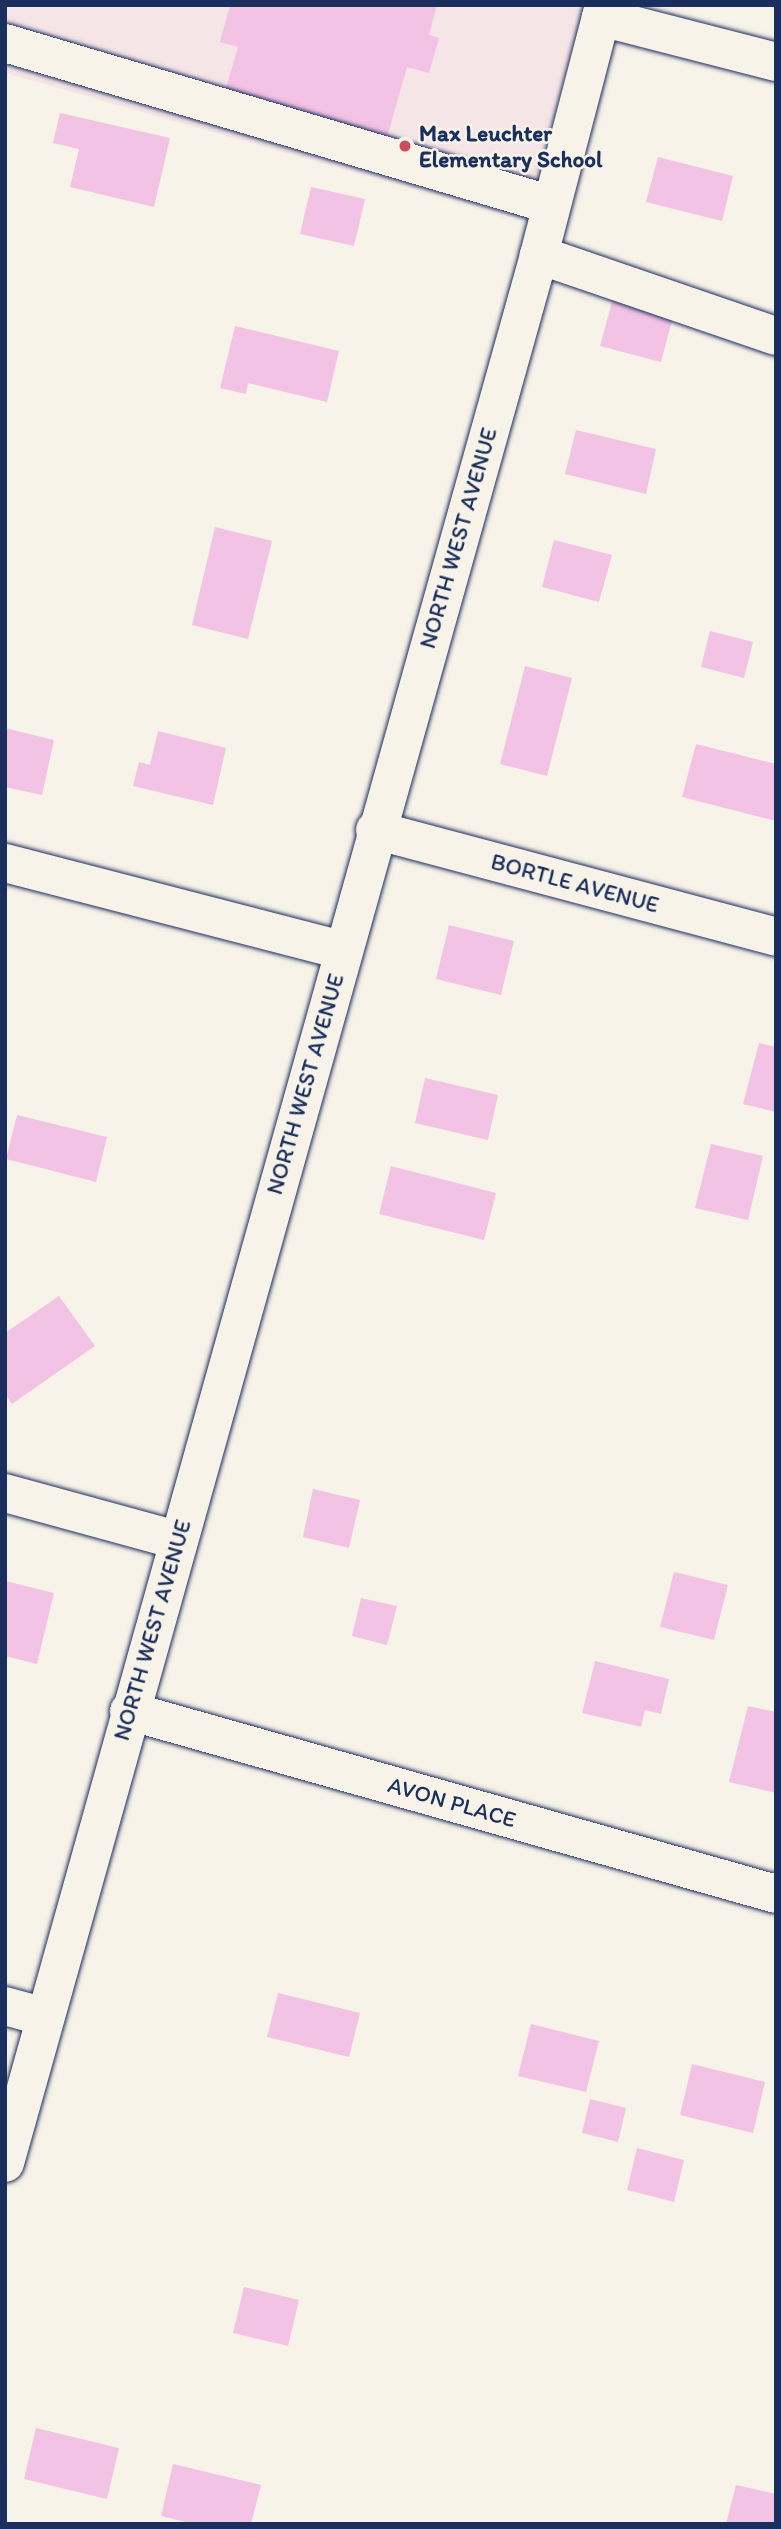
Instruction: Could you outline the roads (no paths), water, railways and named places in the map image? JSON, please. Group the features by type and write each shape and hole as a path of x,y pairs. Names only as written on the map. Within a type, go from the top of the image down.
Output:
{"street":[{"path":"602,11 776,62"},
{"name":"NORTH WEST AVENUE","path":"5,2163 375,830 539,255 602,11"},
{"path":"5,43 552,205"},
{"path":"539,255 776,336"},
{"name":"BORTLE AVENUE","path":"375,830 776,937"},
{"path":"5,863 342,950"},
{"path":"5,1493 177,1540"},
{"name":"AVON PLACE","path":"129,1711 776,1894"},
{"path":"5,2006 45,2017"}],"place":[{"name":"Max Leuchter Elementary School","path":"405,146"}]}
